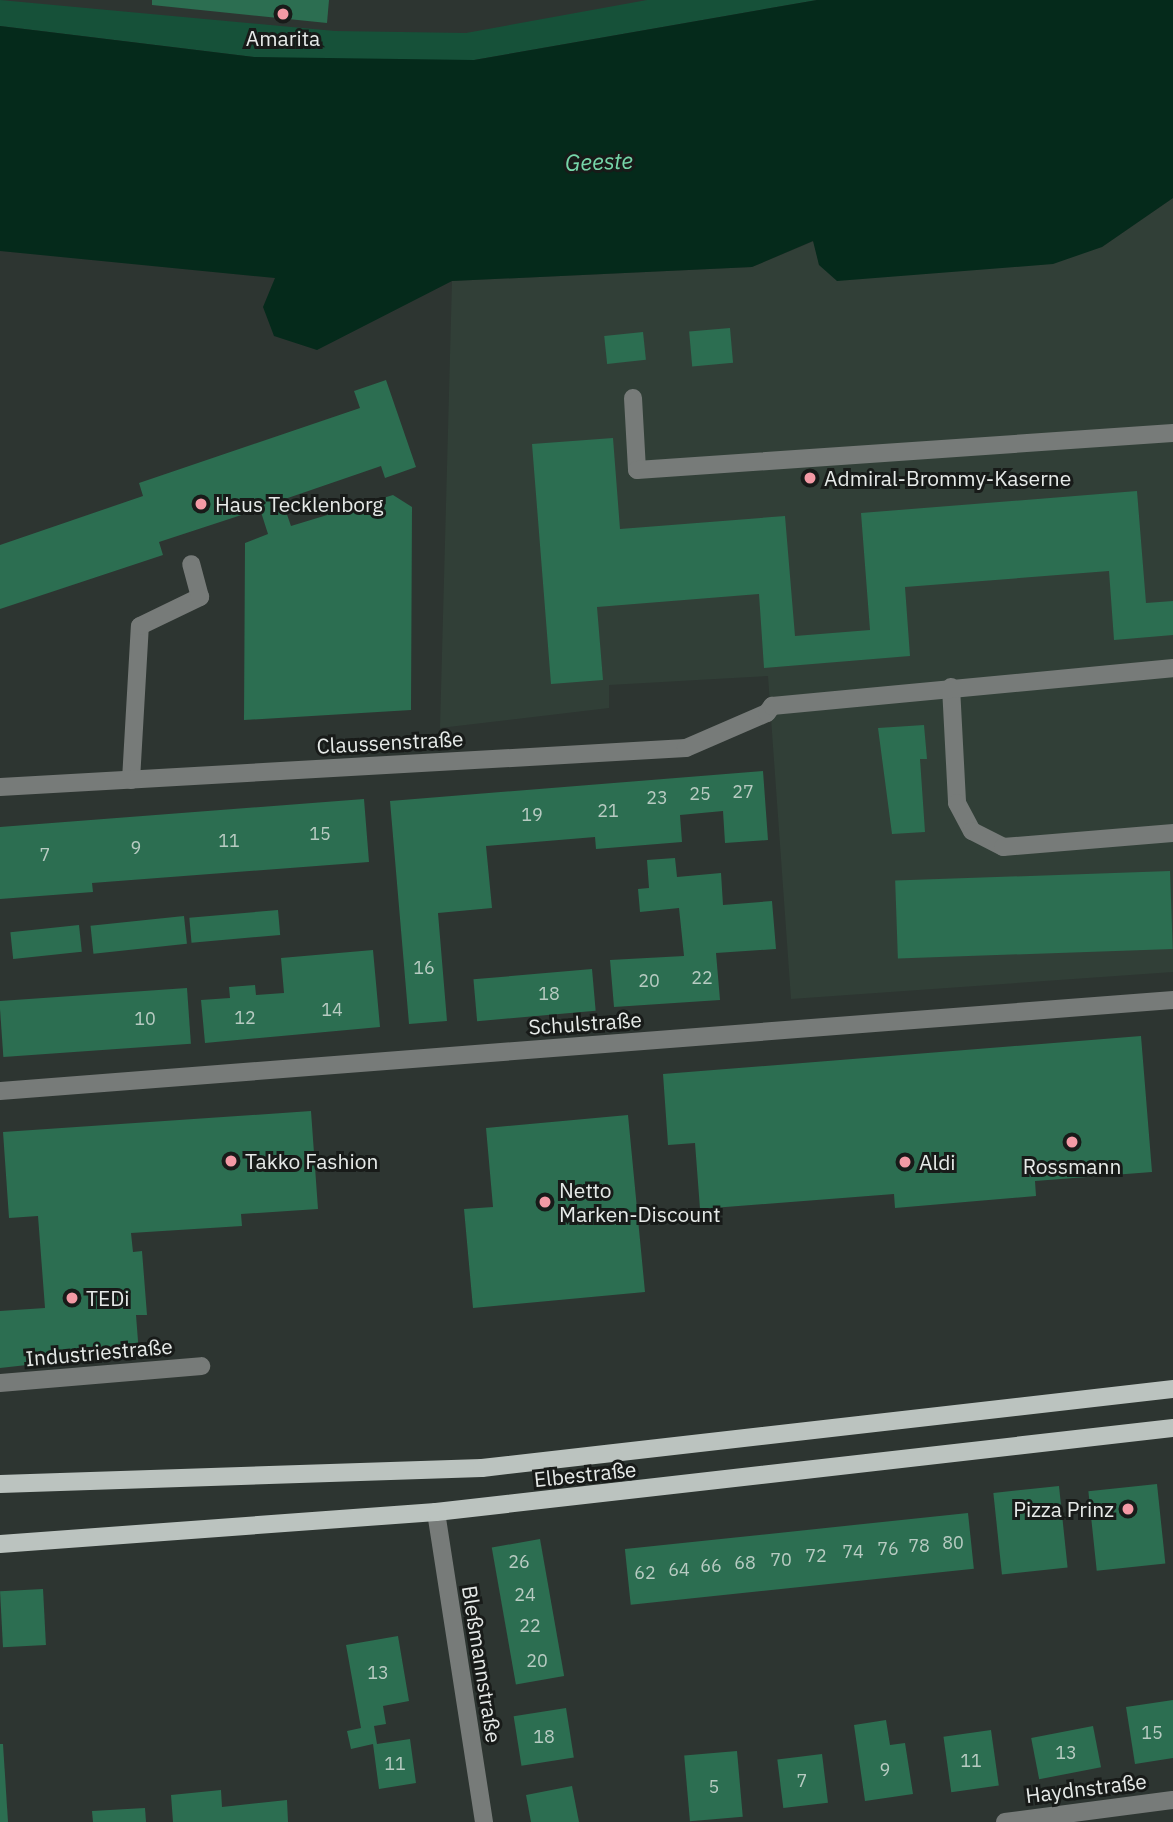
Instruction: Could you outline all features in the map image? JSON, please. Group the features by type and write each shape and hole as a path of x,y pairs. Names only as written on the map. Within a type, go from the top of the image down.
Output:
{"main road":[{"name":"Elbestraße","path":"0,1484 482,1468 1173,1389"},
{"name":"Elbestraße","path":"0,1544 436,1512 1173,1428"}],"street":[{"path":"633,398 637,470 1173,433"},
{"path":"131,780 140,626 200,597 191,564"},
{"path":"1173,668 951,687 957,803 972,831 1003,847 1173,833"},
{"name":"Claussenstraße","path":"0,787 685,748 767,713 772,705 951,687"},
{"name":"Schulstraße","path":"0,1091 1173,1000"},
{"name":"Industriestraße","path":"0,1383 201,1366"},
{"name":"Bleßmannstraße","path":"436,1512 484,1822"},
{"name":"Haydnstraße","path":"1005,1822 1173,1800"}],"shaded area":[{"path":"0,0 335,31 466,33 647,0 817,0 474,60 384,62 254,57 0,26"},
{"name":"Admiral-Brommy-Kaserne","path":"1173,198 1173,972 791,999 768,676 609,685 609,708 440,728 452,281 752,267 814,241 819,265 1102,247"}],"water":[{"name":"Geeste","path":"817,0 1173,0 1173,198 1102,247 1053,264 837,281 819,265 813,241 752,267 452,281 317,350 274,336 263,307 275,278 0,251 0,26 254,57 474,60"}],"building":[{"name":"Amarita","path":"152,0 329,0 327,23 152,5"},
{"path":"730,328 733,363 692,366 689,332"},
{"path":"643,332 646,360 607,364 604,336"},
{"path":"386,380 416,467 385,478 381,466 282,500 291,526 393,495 412,507 411,710 244,720 245,543 268,534 260,509 159,542 163,555 0,609 0,545 143,496 139,483 360,408 354,391"},
{"path":"613,438 620,529 785,516 795,636 870,630 861,513 1137,491 1146,603 1173,601 1173,635 1114,640 1109,571 905,587 910,656 764,668 759,594 597,607 603,680 551,684 532,444"},
{"path":"924,725 927,759 920,759 925,832 892,834 878,728"},
{"path":"763,771 768,840 725,843 723,811 680,815 682,842 596,849 595,837 486,846 492,908 438,913 447,1021 409,1024 390,801"},
{"path":"364,799 369,862 92,883 93,892 0,899 0,827"},
{"path":"675,858 677,877 721,873 723,905 772,901 776,949 716,953 720,1000 614,1007 610,960 684,956 679,908 640,912 638,889 649,888 647,860"},
{"path":"1170,871 1173,949 898,959 895,881"},
{"path":"278,910 280,935 192,943 189,918"},
{"path":"184,916 187,944 93,954 91,926"},
{"path":"79,925 82,952 13,959 10,932"},
{"path":"373,950 380,1027 205,1043 201,1000 230,998 229,987 255,985 256,995 284,993 281,958"},
{"path":"592,969 596,1011 477,1021 473,979"},
{"path":"187,988 191,1044 3,1057 0,1001"},
{"path":"1141,1036 1152,1172 1035,1181 1036,1196 895,1208 894,1194 700,1209 695,1143 668,1145 663,1074"},
{"path":"311,1111 318,1209 241,1214 242,1226 131,1233 133,1252 142,1251 147,1315 136,1315 139,1354 48,1357 36,1359 36,1364 0,1368 0,1311 45,1308 38,1216 9,1218 3,1132"},
{"path":"628,1115 645,1292 473,1308 464,1209 493,1207 486,1128"},
{"path":"1157,1484 1165,1564 1097,1571 1088,1491"},
{"path":"1059,1486 1068,1568 1002,1574 993,1493"},
{"path":"968,1513 974,1569 631,1605 625,1549"},
{"path":"540,1539 564,1676 516,1684 492,1548"},
{"path":"43,1589 46,1645 3,1647 0,1591"},
{"path":"398,1636 409,1701 383,1706 386,1724 374,1726 377,1744 410,1739 416,1783 379,1789 373,1744 351,1749 347,1731 361,1728 346,1645"},
{"path":"1173,1700 1173,1758 1135,1764 1126,1707"},
{"path":"566,1708 574,1757 521,1766 514,1716"},
{"path":"886,1720 890,1745 905,1743 913,1794 865,1801 854,1725"},
{"path":"1093,1726 1101,1767 1039,1779 1031,1738"},
{"path":"991,1730 999,1785 951,1792 943,1737"},
{"path":"0,1744 3,1744 8,1822 0,1822"},
{"path":"737,1751 743,1817 690,1821 684,1756"},
{"path":"822,1754 828,1803 783,1808 777,1759"},
{"path":"572,1786 579,1822 531,1822 526,1795"},
{"path":"221,1790 222,1807 287,1800 288,1822 173,1822 171,1795"},
{"path":"145,1808 146,1822 93,1822 92,1811"}],"place":[{"name":"Amarita","path":"283,14"},
{"name":"Admiral-Brommy-Kaserne","path":"810,478"},
{"name":"Haus Tecklenborg","path":"201,504"},
{"name":"Rossmann","path":"1072,1142"},
{"name":"Takko Fashion","path":"231,1161"},
{"name":"Aldi","path":"905,1162"},
{"name":"Netto Marken-Discount","path":"545,1202"},
{"name":"TEDi","path":"72,1298"},
{"name":"Pizza Prinz","path":"1128,1509"}]}
